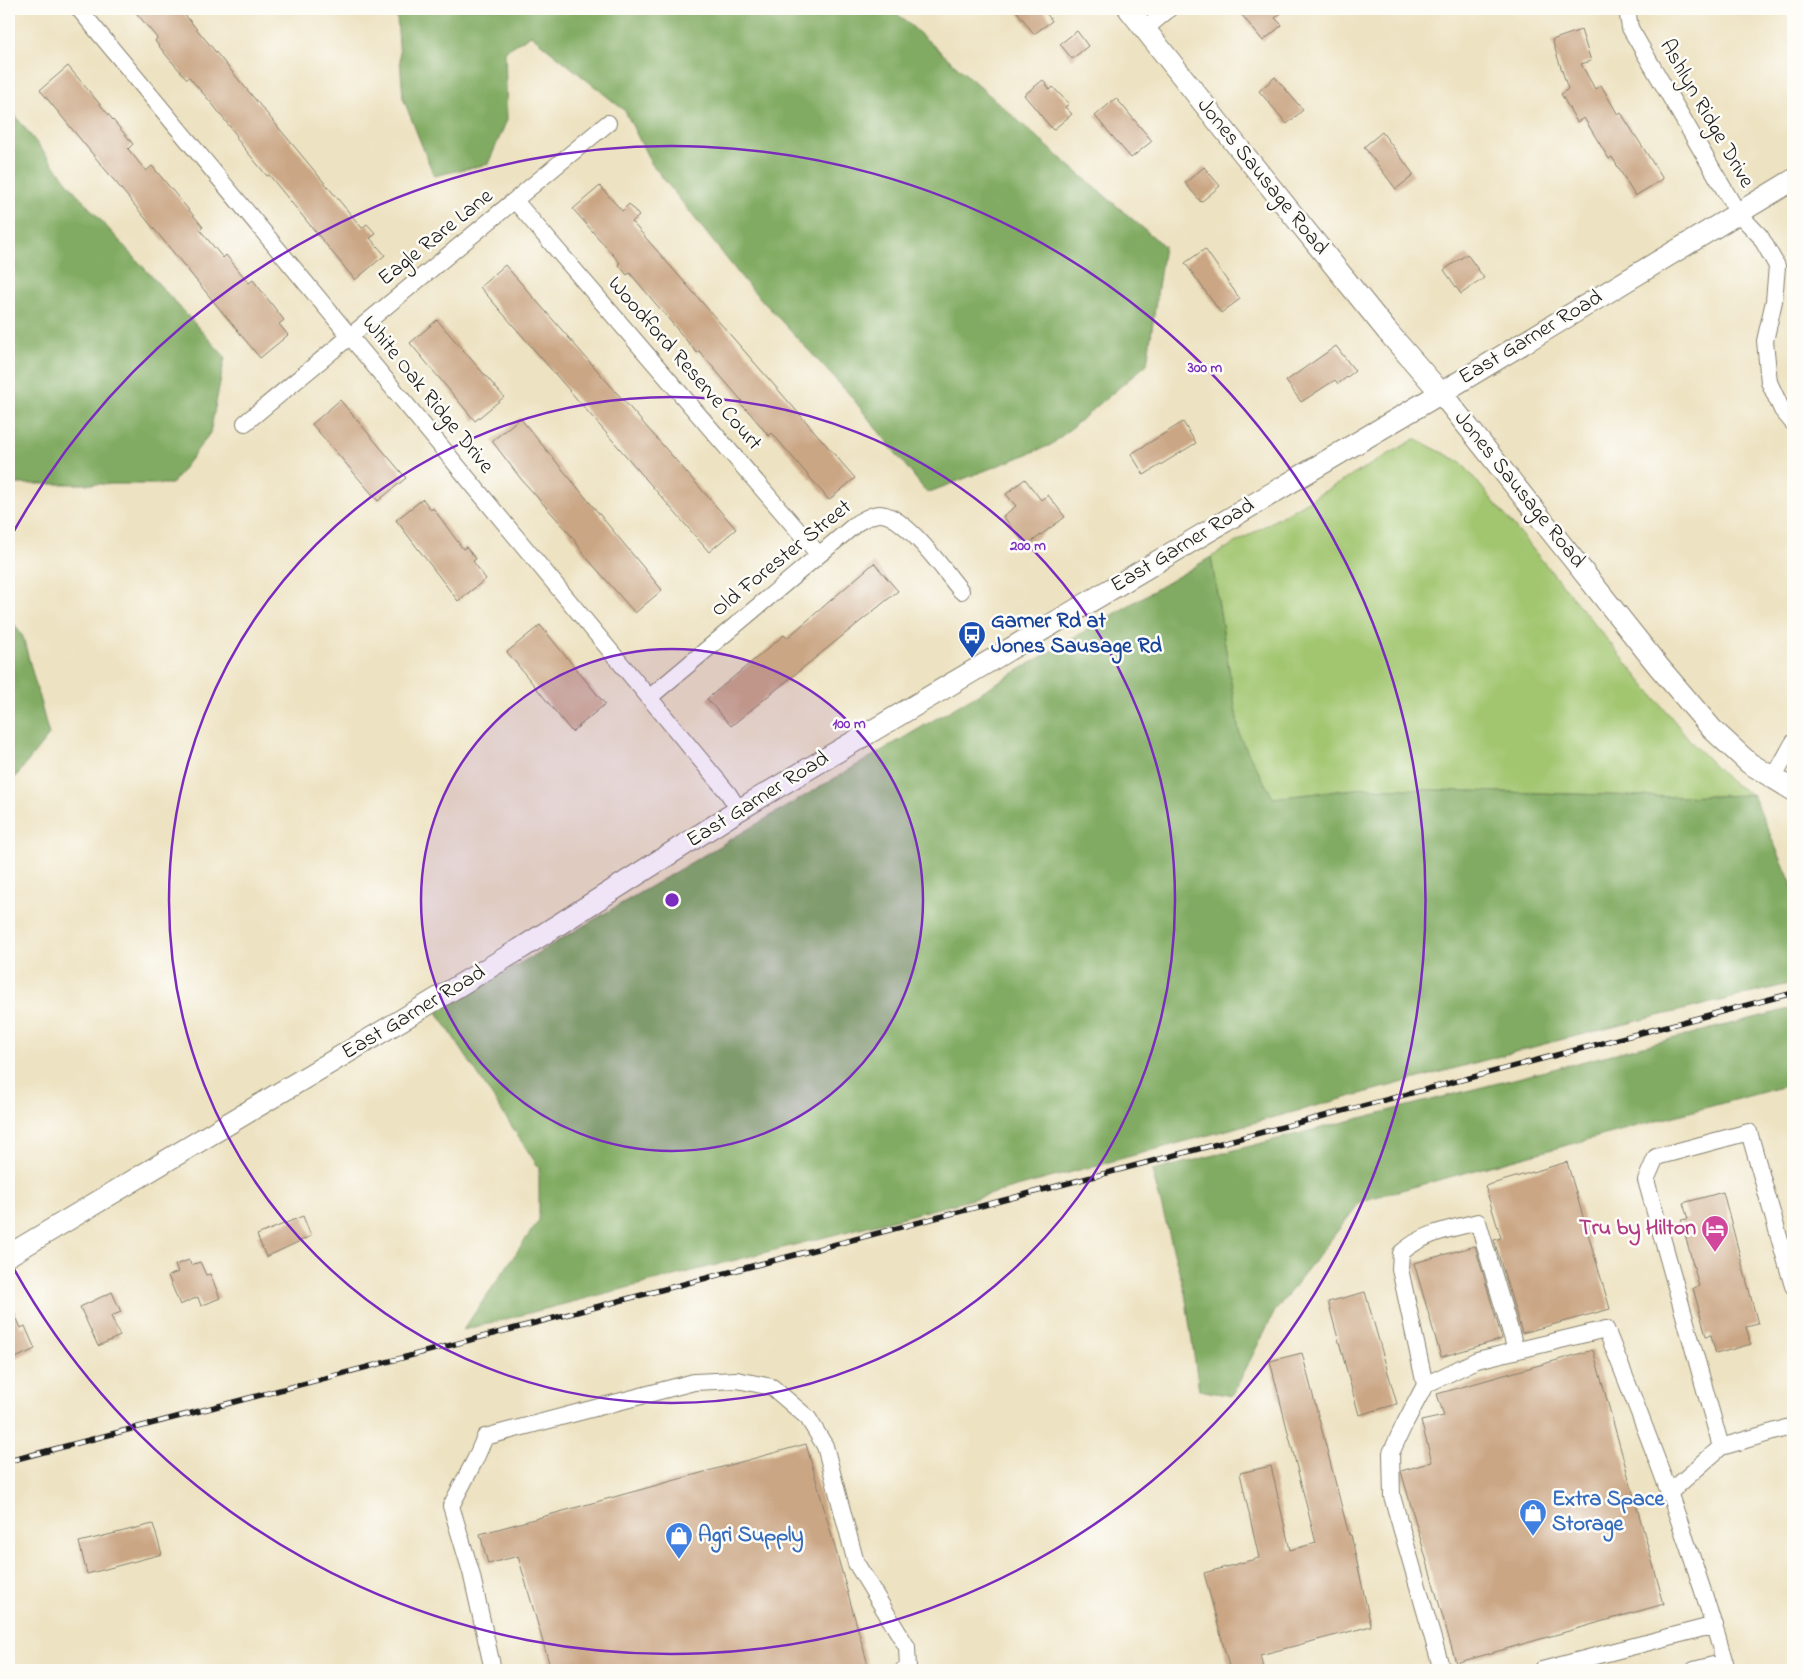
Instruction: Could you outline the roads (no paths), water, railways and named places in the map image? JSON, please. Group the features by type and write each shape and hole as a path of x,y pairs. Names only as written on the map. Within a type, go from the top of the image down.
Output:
{"main road":[{"name":"Jones Sausage Road","path":"1129,9 1382,324 1441,393 1659,667 1712,729 1749,763 1793,790"},
{"name":"East Garner Road","path":"9,1255 511,954 739,810 1441,393 1793,180"}],"street":[{"name":"White Oak Ridge Drive","path":"79,9 540,568 650,697 728,793 739,810"},
{"path":"1145,29 1169,9"},
{"name":"Ashlyn Ridge Drive","path":"1627,9 1630,28 1738,213 1760,236 1778,266 1774,300 1765,341 1769,382 1782,410 1793,423"},
{"name":"Eagle Rare Lane","path":"245,423 516,202 608,123"},
{"name":"Woodford Reserve Court","path":"516,202 819,555"},
{"name":"Old Forester Street","path":"650,697 857,522 880,514 898,521 909,530 961,591"},
{"path":"1774,778 1793,744"},
{"path":"1721,1447 1646,1180 1656,1156 1749,1132 1793,1286"},
{"path":"1425,1385 1400,1269 1401,1253 1414,1241 1432,1233 1478,1222 1516,1350"},
{"path":"1442,1670 1392,1496 1391,1453 1425,1385 1477,1360 1606,1328 1715,1625 1726,1666 1694,1670"},
{"path":"493,1670 471,1572 451,1506 485,1437 694,1382 737,1380 772,1387 808,1418 825,1446 856,1563 907,1647 908,1668 903,1670"},
{"path":"1668,1494 1721,1447 1793,1426"},
{"path":"1542,1670 1715,1625"}],"railway":[{"path":"9,1461 1793,993"}],"place":[{"name":"Garner Rd at Jones Sausage Rd","path":"972,659"},
{"name":"Tru by Hilton","path":"1715,1253"},
{"name":"Extra Space Storage","path":"1533,1537"},
{"name":"Agri Supply","path":"679,1560"}]}
